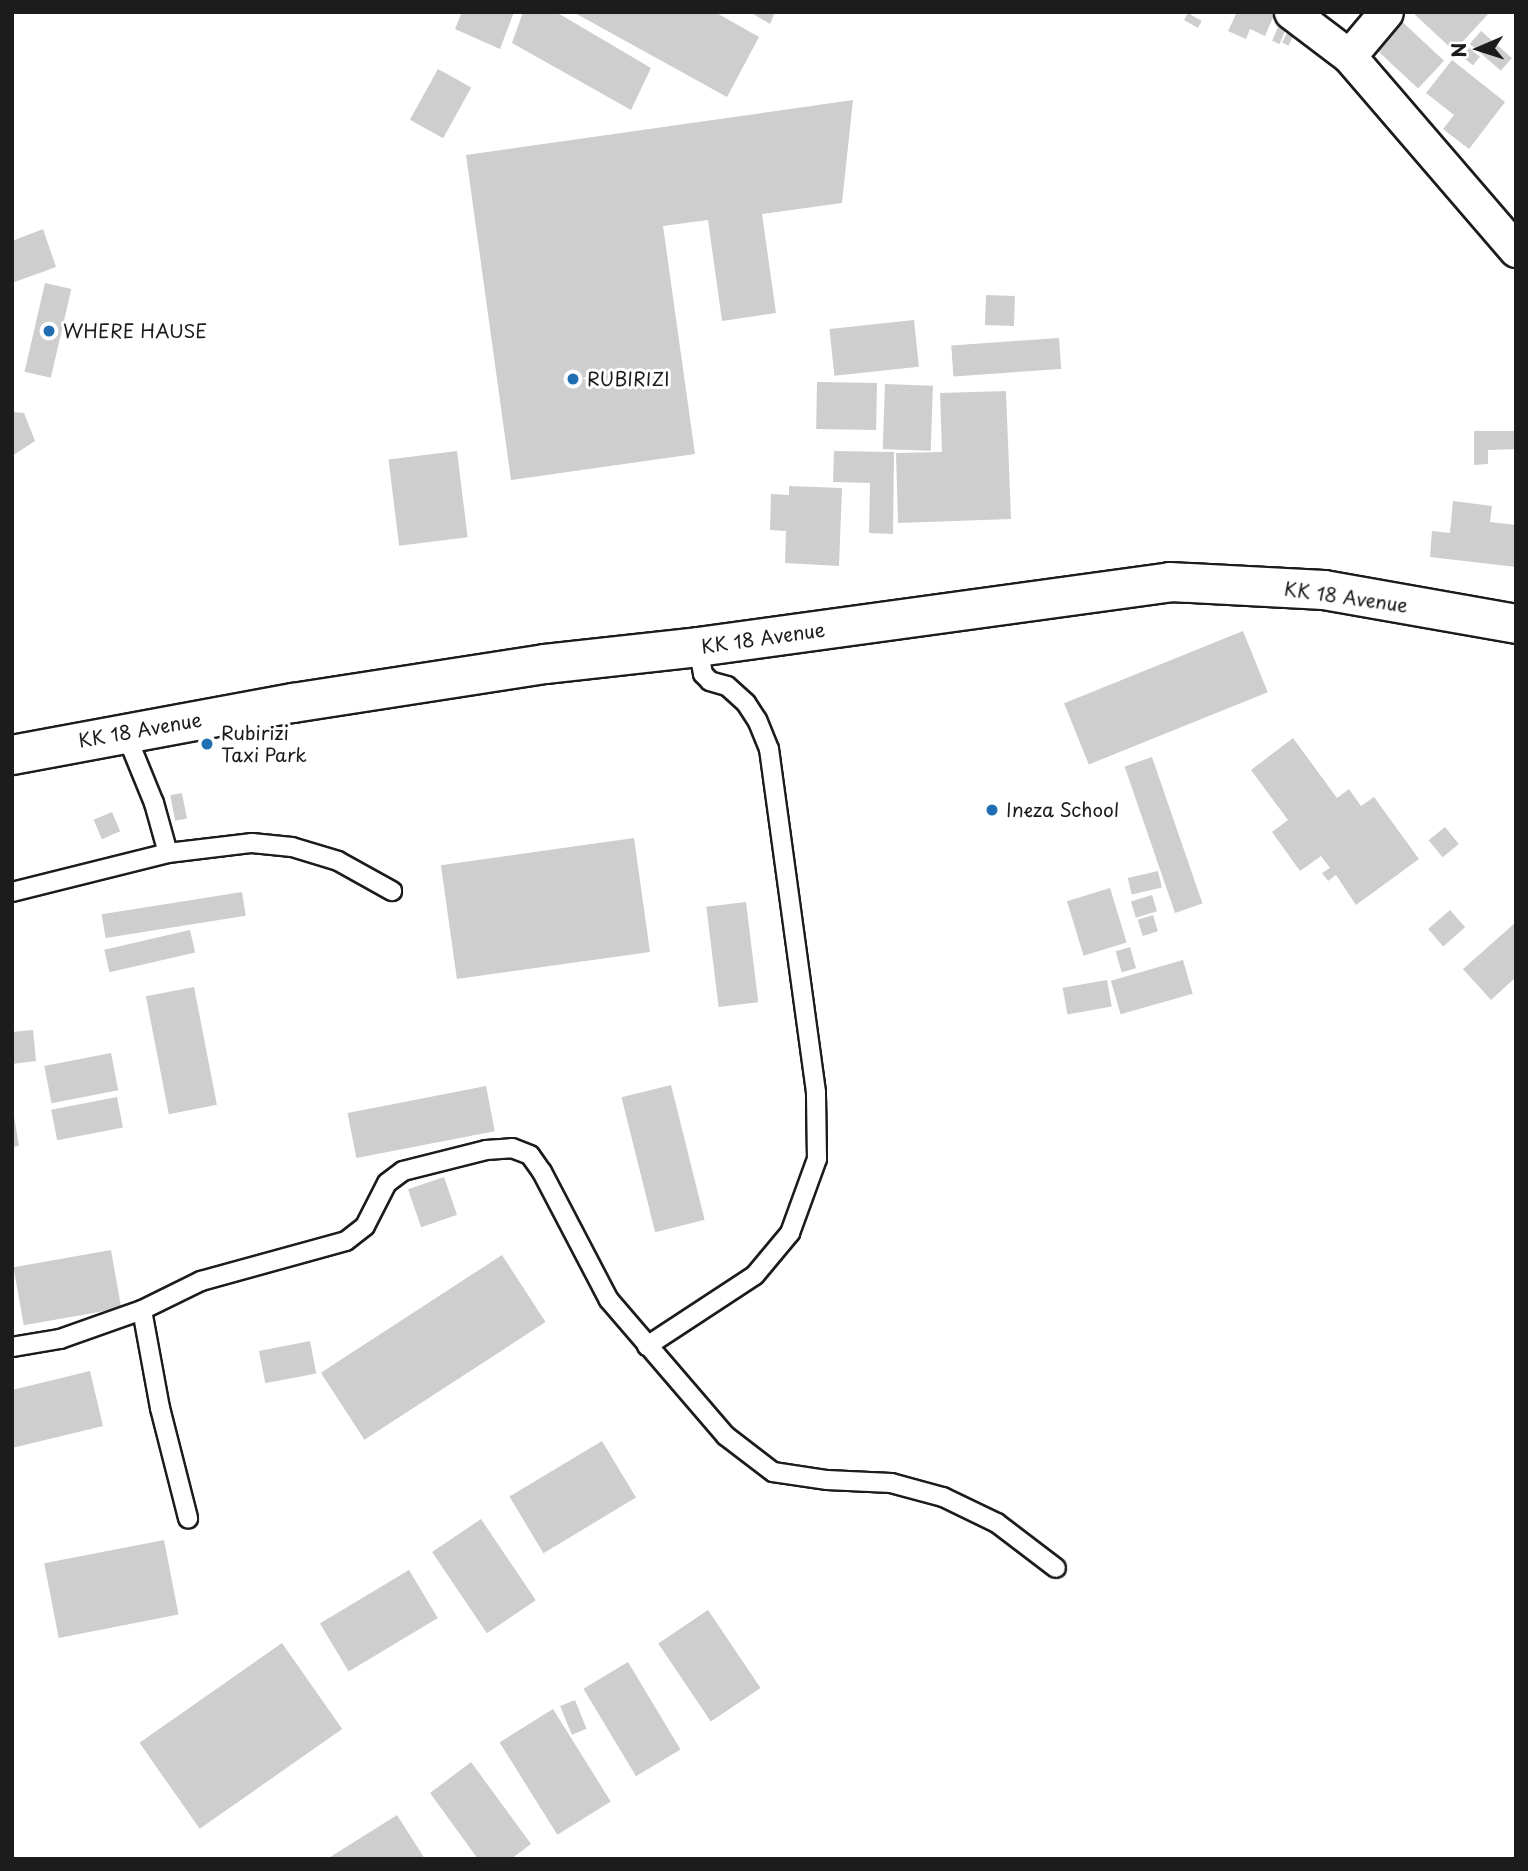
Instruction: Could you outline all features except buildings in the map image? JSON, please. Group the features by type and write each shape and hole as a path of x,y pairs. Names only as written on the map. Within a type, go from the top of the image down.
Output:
{"main road":[{"name":"KK 18 Avenue","path":"12,755 125,732 545,664 698,647 1170,582 1324,590 1516,624"}],"street":[{"path":"1291,12 1349,56 1516,250"},
{"path":"1349,56 1386,12"}],"lane":[{"path":"647,1346 755,1275 790,1233 817,1159 816,1092 769,749 757,720 746,703 727,686 710,681 703,674 698,647"},
{"path":"125,732 153,803 168,853"},
{"path":"12,891 168,853 252,843 292,846 338,861 393,891"},
{"path":"12,1347 61,1339 142,1310 201,1281 346,1241 365,1226 387,1183 403,1171 486,1150 512,1148 530,1155 542,1172 609,1300 726,1436 773,1472 827,1480 891,1483 943,1497 997,1523 1056,1568"},
{"path":"142,1310 160,1408 188,1518"}],"place":[{"name":"WHERE HAUSE","path":"49,331"},
{"name":"RUBIRIZI","path":"573,379"},
{"name":"Rubirizi Taxi Park","path":"207,744"},
{"name":"Ineza School","path":"992,810"}]}
